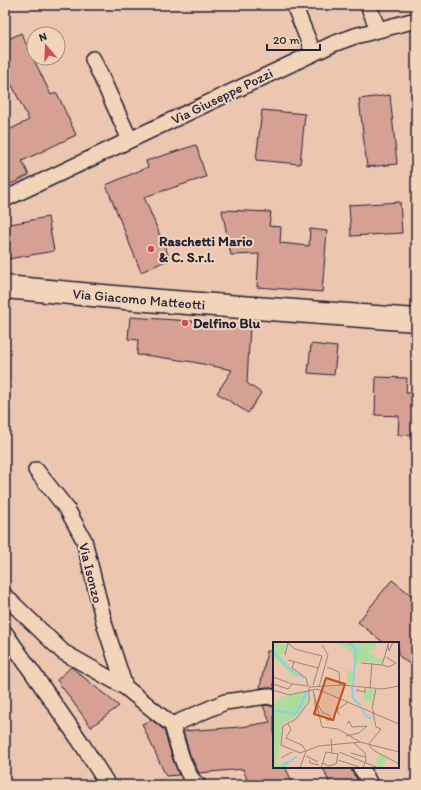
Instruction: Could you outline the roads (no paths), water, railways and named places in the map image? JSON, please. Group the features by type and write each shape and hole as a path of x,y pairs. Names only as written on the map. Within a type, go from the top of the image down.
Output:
{"main road":[{"name":"Via Giacomo Matteotti","path":"5,287 162,301 416,320"}],"street":[{"path":"294,5 314,52"},
{"path":"368,5 378,29"},
{"name":"Via Giuseppe Pozzi","path":"5,199 314,52 355,36 416,20"},
{"path":"93,59 130,140"},
{"name":"Via Isonzo","path":"36,470 67,508 84,540 105,626 125,687"},
{"path":"5,596 63,652 125,687 172,725 187,771 198,785"},
{"path":"5,633 80,741 108,785"},
{"path":"172,725 225,702 268,696 273,698"},
{"path":"361,768 370,785"}],"place":[{"name":"Raschetti Mario & C. S.r.l.","path":"151,249"},
{"name":"Delfino Blu","path":"185,323"}]}
